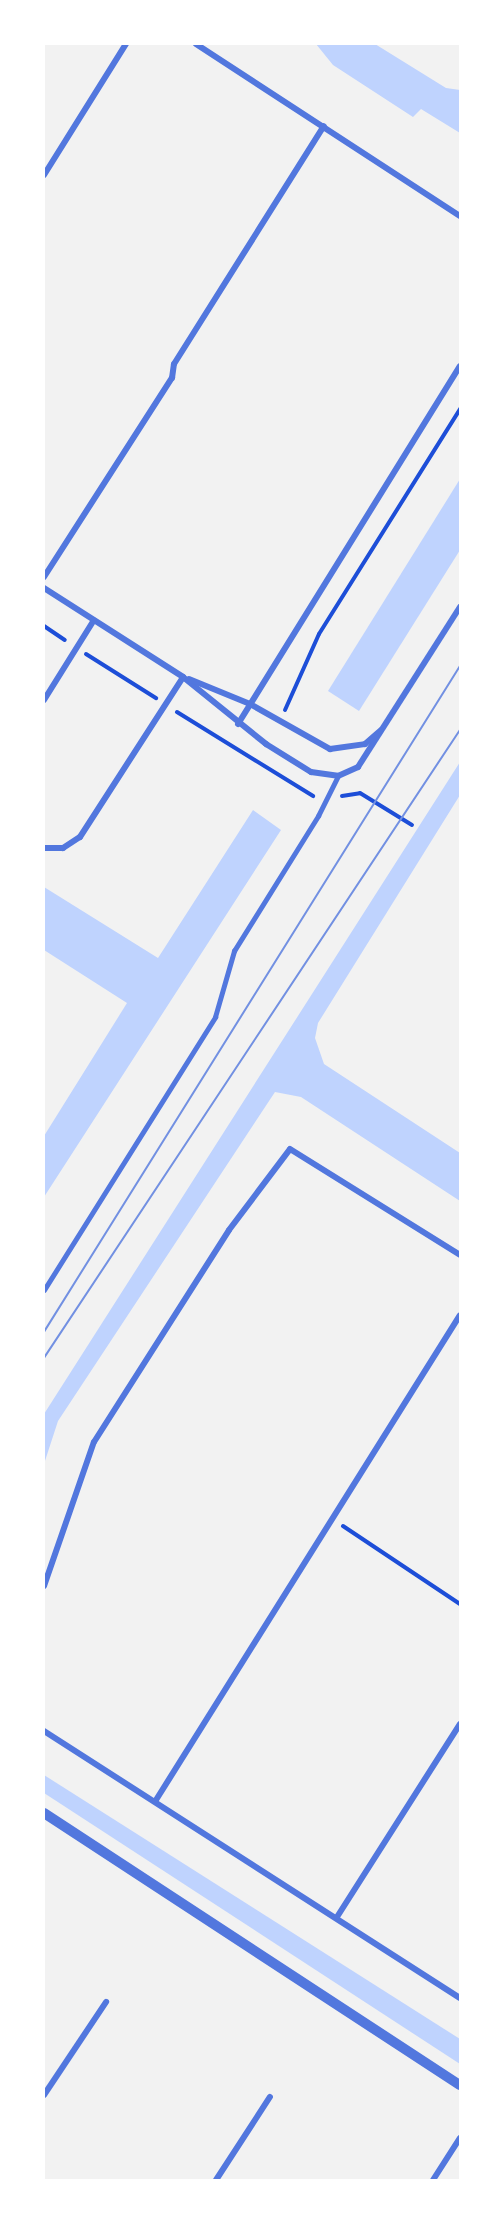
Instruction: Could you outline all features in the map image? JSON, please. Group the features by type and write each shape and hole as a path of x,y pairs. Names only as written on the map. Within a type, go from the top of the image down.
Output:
{"street":[{"path":"44,175 126,44"},
{"path":"196,44 460,216"},
{"path":"44,577 172,378 174,364 324,126"},
{"path":"238,724 460,366"},
{"path":"44,588 183,677 238,724 266,744 311,772 338,776 358,767 388,724 460,607"},
{"path":"44,699 93,620"},
{"path":"183,677 250,704 278,722 330,749 364,744 388,724"},
{"path":"44,848 63,848 80,837 183,677"},
{"path":"44,1586 94,1442 229,1230 290,1149 460,1255"},
{"path":"156,1800 460,1315"},
{"path":"337,1917 460,1724"},
{"path":"44,1731 156,1800 460,1998"},
{"path":"44,1813 460,2085"},
{"path":"44,2095 46,2086 106,2002"},
{"path":"216,2181 270,2097"},
{"path":"433,2181 460,2138"}],"lane":[{"path":"44,1290 215,1017 234,951 318,816 338,776"}],"path":[{"path":"278,722 301,682 320,634 460,409"},
{"path":"44,626 254,762 266,744"},
{"path":"332,1519 460,1604"}],"water":[{"path":"316,44 375,44 446,88 460,90 460,133 421,109 413,117 333,65"},
{"path":"460,479 460,550 359,711 328,691"},
{"path":"460,762 460,795 318,1023 315,1038 324,1064 460,1153 460,1201 301,1097 275,1092 58,1421 44,1464 44,1414"},
{"path":"253,810 281,830 44,1197 44,1136 127,1003 44,950 44,887 158,958"},
{"path":"44,1775 460,2039 460,2064 44,1793"}],"tram line":[{"path":"44,1332 460,666"},
{"path":"44,1358 460,730"}]}
